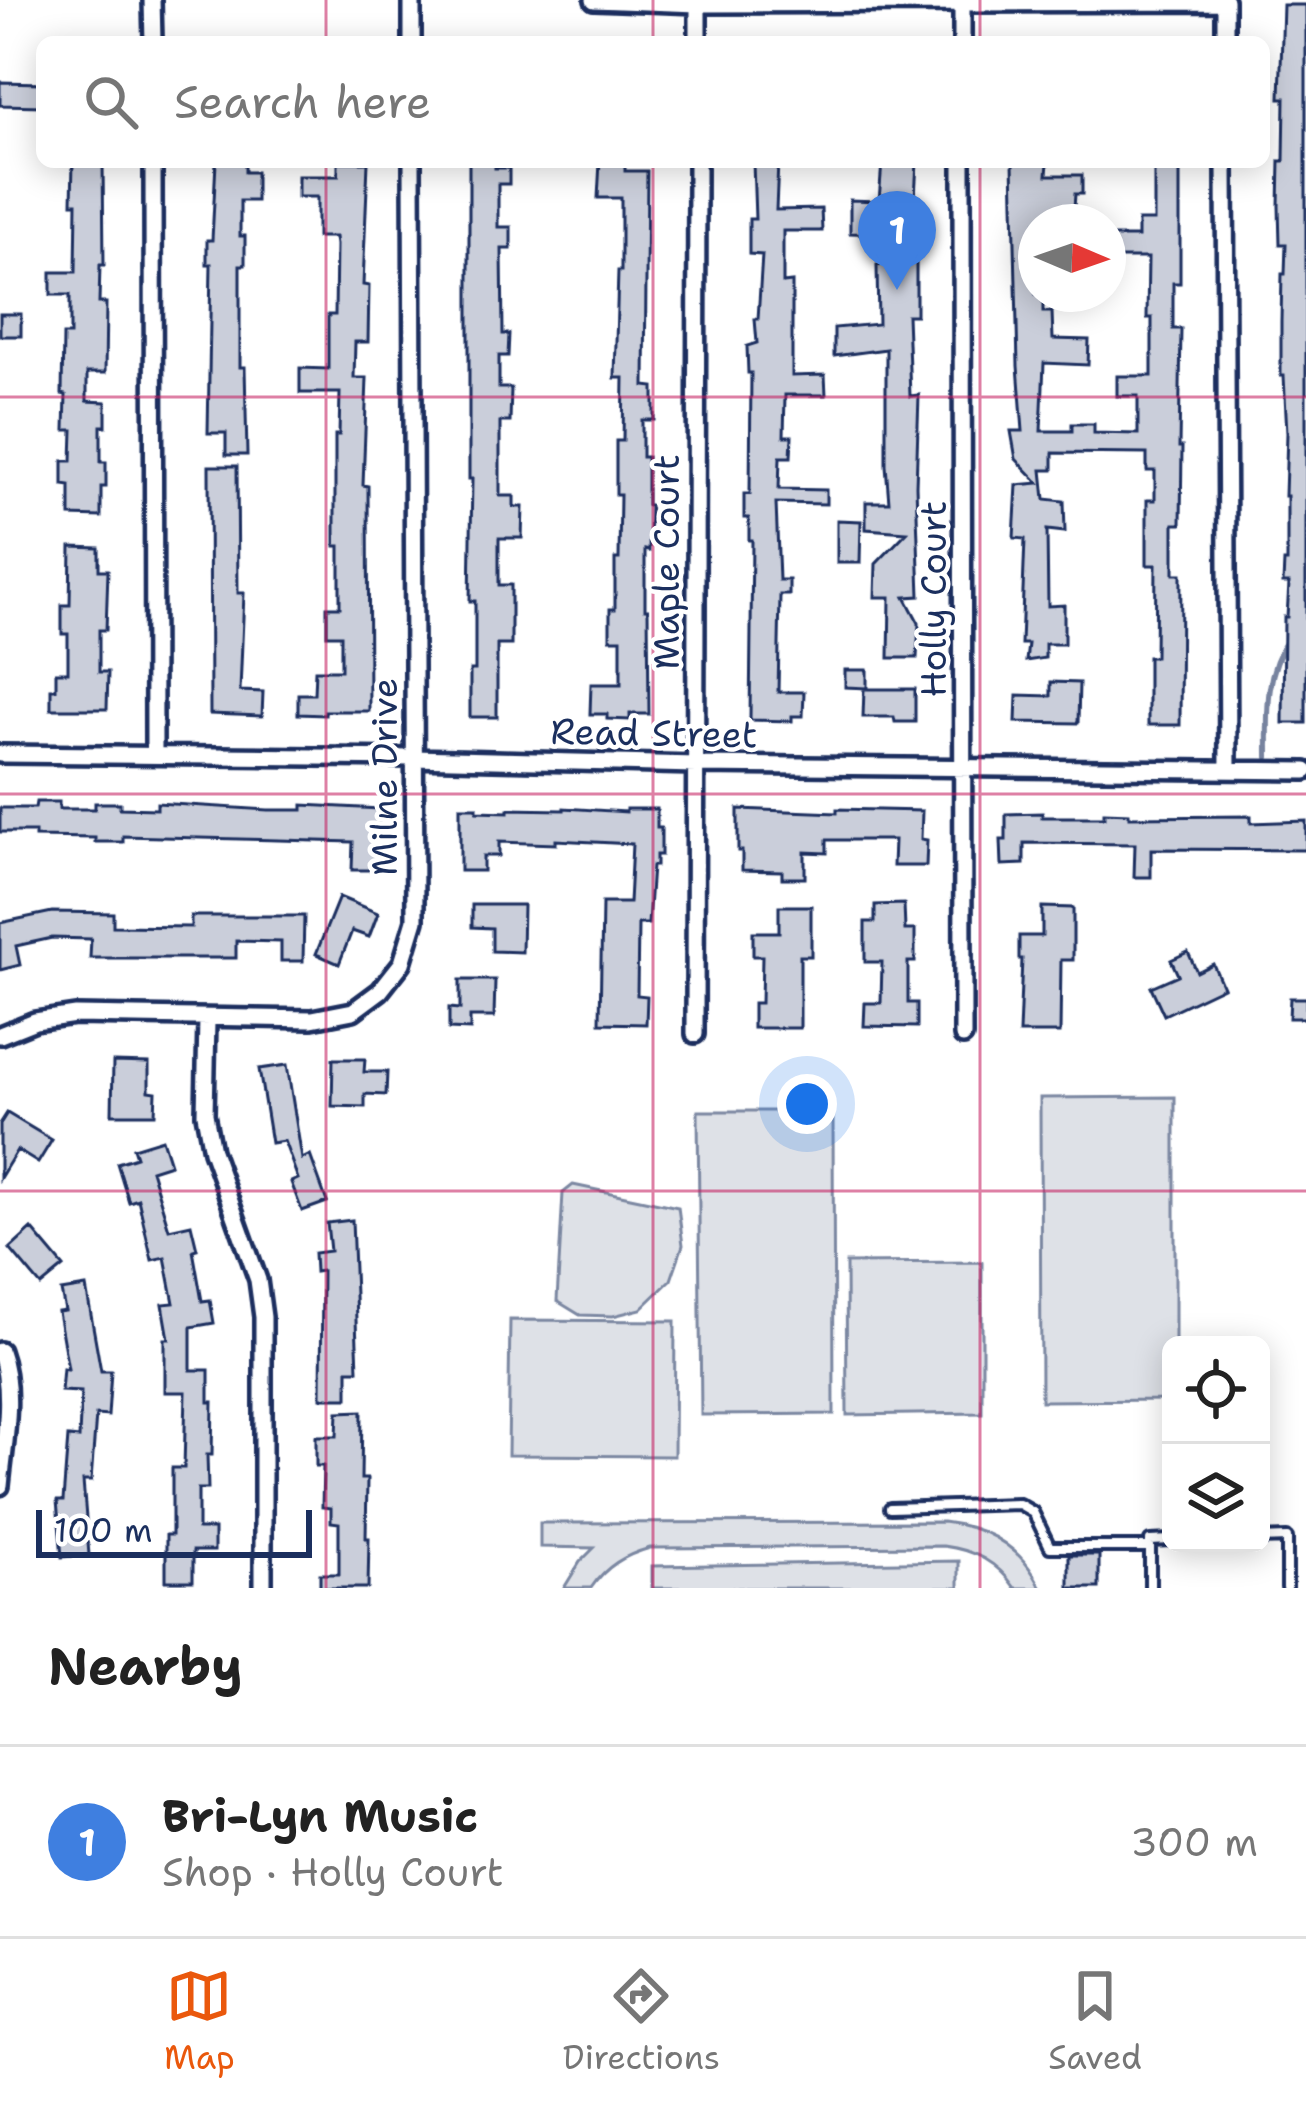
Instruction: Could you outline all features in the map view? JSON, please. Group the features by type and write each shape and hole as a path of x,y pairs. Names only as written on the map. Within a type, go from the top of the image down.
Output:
{"street":[{"path":"152,0 153,36"},
{"path":"412,0 412,36"},
{"path":"594,0 698,4 1225,1 1225,36"},
{"path":"962,2 962,36"},
{"path":"698,4 698,36"},
{"path":"153,168 154,754"},
{"name":"Milne Drive","path":"0,1035 35,1021 75,1015 311,1019 353,1011 380,991 402,963 415,920 412,168"},
{"name":"Maple Court","path":"695,1034 697,168"},
{"name":"Holly Court","path":"962,168 963,1036"},
{"path":"1225,168 1228,769"},
{"name":"Read Street","path":"0,754 1306,771"},
{"path":"207,1019 205,1114 212,1151 258,1280 263,1318 263,1588"},
{"path":"0,1351 6,1367 7,1402 0,1486"}],"lane":[{"path":"890,1508 1018,1504 1033,1512 1050,1547 1150,1547"},
{"path":"1270,1539 1287,1538 1287,1588"},
{"path":"1150,1588 1150,1541 1162,1540"}],"shaded area":[{"path":"1175,1097 1175,1336 1162,1336 1162,1400 1041,1401 1040,1098"},
{"path":"698,1111 833,1111 834,1414 701,1415"},
{"path":"573,1185 678,1207 683,1245 671,1280 641,1309 613,1316 580,1315 557,1301 563,1193"},
{"path":"982,1262 982,1413 847,1415 846,1263"},
{"path":"510,1320 675,1321 674,1456 508,1455"},
{"path":"943,1522 1001,1541 1024,1561 1041,1588 1015,1588 984,1559 943,1546 650,1548 617,1562 591,1588 564,1588 594,1548 540,1547 540,1523"},
{"path":"959,1561 959,1588 652,1588 652,1566"}],"building":[{"path":"1283,5 1306,5 1306,723 1283,723 1289,583 1283,583 1287,433 1281,321 1286,244 1280,244 1279,206 1280,161 1284,161"},
{"path":"0,82 36,83 36,106 0,105"},
{"path":"73,168 103,168 104,265 100,265 99,303 106,303 105,373 87,373 87,401 106,402 106,426 101,426 106,487 101,487 101,517 70,516 70,486 63,485 63,461 72,461 73,430 65,430 66,395 62,394 63,335 70,335 70,295 51,295 51,272 76,272 77,203 72,203"},
{"path":"216,168 256,172 256,201 240,201 245,265 240,265 240,367 245,367 247,455 226,455 226,433 208,433 211,264 207,264 207,240 212,240"},
{"path":"338,168 368,168 363,285 369,286 368,342 355,342 354,378 367,378 363,485 368,486 369,711 298,714 298,694 314,694 315,670 341,670 341,635 327,635 327,607 340,607 335,435 339,435 340,393 300,393 300,368 328,369 336,245 335,237 317,237 317,197 298,197 298,176 338,176"},
{"path":"469,168 509,168 509,184 498,184 498,227 511,227 511,249 502,249 503,334 509,334 508,356 499,356 499,388 511,388 510,422 500,422 500,496 514,496 514,507 523,507 522,538 499,538 499,585 511,585 511,645 497,645 497,717 470,717 475,601 470,601"},
{"path":"600,168 647,171 645,386 654,387 654,420 642,420 650,505 649,551 645,550 649,714 630,714 630,720 590,714 591,684 621,684 621,639 610,639 610,609 615,609 615,559 619,559 616,441 623,441 624,378 615,378 621,198 598,198"},
{"path":"753,168 778,168 776,210 821,209 822,231 783,231 783,283 792,282 792,376 825,375 826,395 785,395 784,436 792,436 791,457 780,457 779,489 826,490 826,504 776,503 779,580 789,580 789,595 780,595 778,692 804,692 803,716 792,716 792,721 750,720 752,540 749,518 744,518 744,494 750,494 747,346 757,343 762,255 749,254 749,219 755,219"},
{"path":"882,168 917,168 916,315 907,315 910,396 919,395 920,596 905,597 919,623 917,658 889,658 890,597 875,597 876,564 907,532 866,529 866,502 889,502 886,349 834,356 834,328 878,324 877,265 885,264 886,234 850,233 850,200 879,201"},
{"path":"1013,168 1082,175 1082,194 1075,194 1074,204 1018,204 1018,312 1052,312 1053,339 1089,340 1088,365 1044,363 1041,431 1072,431 1072,424 1094,424 1094,433 1138,434 1138,396 1117,396 1117,376 1152,376 1152,318 1147,318 1148,258 1126,258 1126,237 1138,237 1138,221 1154,221 1154,168 1180,168 1180,283 1173,283 1173,329 1181,329 1181,524 1174,524 1174,574 1181,574 1180,725 1148,725 1156,565 1147,565 1147,500 1155,500 1155,471 1147,471 1147,454 1053,453 1053,470 1042,470 1045,499 1064,501 1065,532 1047,530 1048,606 1064,605 1064,644 1045,644 1045,658 1026,661 1028,644 1021,644 1025,539 1014,538 1017,485 1039,483 1016,459 1011,431 1023,431 1018,366"},
{"path":"0,314 21,314 21,336 0,336"},
{"path":"209,466 237,466 238,593 244,593 240,691 263,692 262,716 210,714"},
{"path":"837,520 861,521 860,563 837,563"},
{"path":"71,547 99,548 99,570 108,570 106,630 99,630 99,672 108,672 107,709 51,709 56,672 68,672 62,605 70,605"},
{"path":"845,670 867,670 867,688 845,687"},
{"path":"1051,682 1079,683 1078,723 1016,722 1017,695 1051,696"},
{"path":"864,689 915,689 915,722 863,717"},
{"path":"36,802 59,802 59,809 120,803 120,808 157,809 157,803 268,810 303,810 303,805 380,809 379,870 352,870 353,842 123,836 123,842 95,842 95,838 0,832 0,808 35,808"},
{"path":"460,807 508,812 657,809 661,855 656,855 656,866 652,866 648,924 638,924 637,995 647,996 646,1024 600,1023 602,903 629,903 632,844 499,842 499,856 483,856 483,871 460,871"},
{"path":"738,809 922,811 926,866 893,866 894,840 827,840 827,853 805,852 805,878 782,878 782,871 742,870"},
{"path":"1104,812 1129,813 1129,817 1251,816 1251,823 1306,821 1306,850 1151,849 1151,877 1134,877 1135,844 1024,843 1024,864 1002,865 1006,814 1104,817"},
{"path":"339,897 378,913 369,937 352,931 339,964 316,954"},
{"path":"904,904 905,930 915,930 915,962 908,962 908,1003 917,1003 917,1027 864,1026 865,1003 881,1003 882,962 865,962 865,922 875,922 875,905"},
{"path":"472,905 523,905 522,952 492,951 492,928 472,927"},
{"path":"779,906 811,906 811,956 800,956 800,1028 753,1028 753,1003 761,1003 762,956 753,956 753,932 779,932"},
{"path":"1042,907 1073,908 1073,960 1061,960 1060,1033 1019,1033 1019,936 1042,936"},
{"path":"52,912 113,913 113,926 191,927 191,916 304,916 303,961 281,961 281,942 236,941 236,958 90,958 91,939 52,938 16,946 20,965 0,970 0,923"},
{"path":"1188,952 1197,972 1213,964 1223,987 1164,1015 1151,987 1178,975 1171,960"},
{"path":"460,980 495,980 494,1017 470,1017 470,1030 449,1029 449,1008 460,1009"},
{"path":"1290,998 1306,998 1306,1018 1289,1018"},
{"path":"333,1059 365,1059 364,1072 387,1072 386,1095 365,1094 365,1107 332,1106"},
{"path":"113,1062 149,1063 155,1114 112,1114"},
{"path":"287,1065 302,1159 310,1155 327,1202 302,1211 291,1182 298,1179 284,1141 271,1143 259,1069"},
{"path":"7,1113 52,1140 38,1163 17,1150 0,1178 0,1124"},
{"path":"162,1139 170,1164 151,1170 169,1229 191,1224 202,1301 210,1300 214,1323 191,1327 191,1370 209,1370 209,1402 213,1402 208,1489 198,1489 198,1529 214,1529 214,1551 193,1551 193,1581 166,1581 172,1468 184,1468 186,1392 165,1392 165,1339 169,1339 163,1304 174,1303 165,1257 152,1260 138,1199 129,1202 117,1163 136,1157 133,1148"},
{"path":"352,1220 358,1370 348,1370 348,1398 321,1398 322,1271 315,1272 314,1253 330,1251 327,1223"},
{"path":"32,1229 64,1267 41,1286 10,1249"},
{"path":"86,1287 101,1371 111,1371 108,1416 96,1415 91,1481 83,1481 89,1555 62,1557 57,1501 63,1501 68,1437 79,1438 81,1392 61,1391 63,1368 68,1369 58,1312 65,1311 61,1291"},
{"path":"362,1411 368,1588 320,1588 320,1574 339,1574 339,1523 331,1522 331,1508 322,1507 323,1466 316,1466 316,1436 337,1436 338,1412"},
{"path":"1069,1555 1099,1555 1099,1588 1069,1588"}],"waterway":[{"path":"1268,757 1271,681 1288,639"}],"place":[{"name":"Bri-Lyn Music","path":"897,290"}]}
